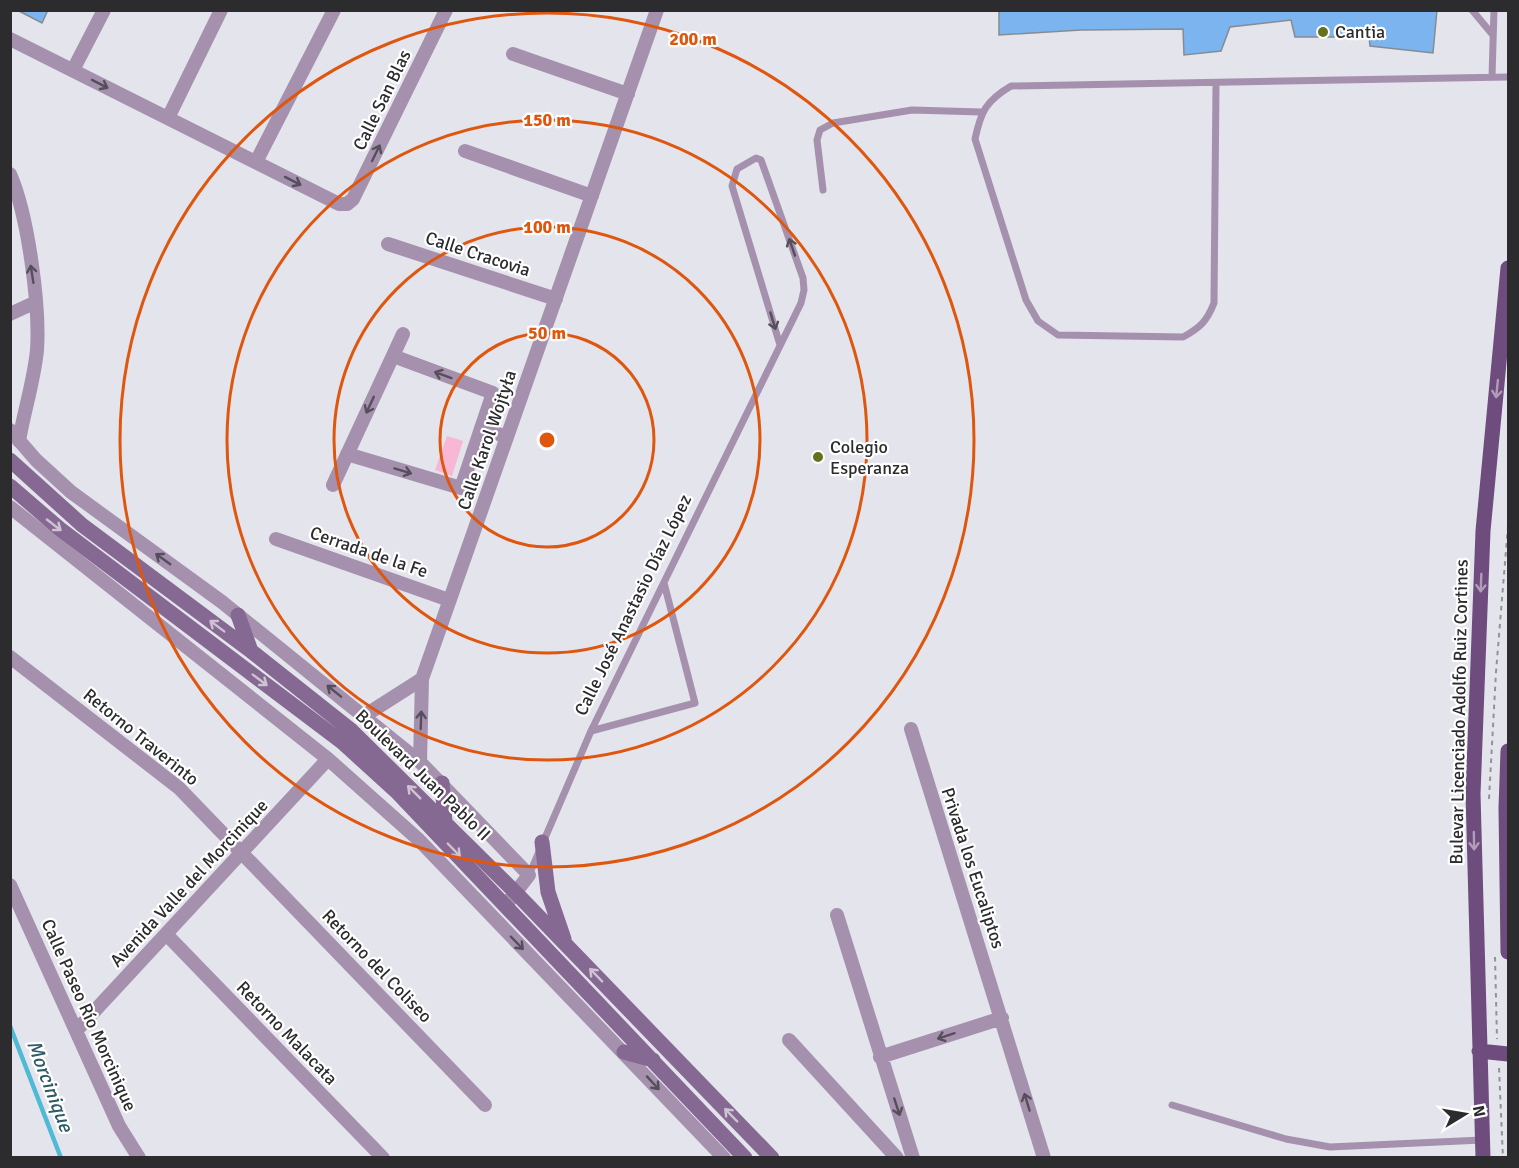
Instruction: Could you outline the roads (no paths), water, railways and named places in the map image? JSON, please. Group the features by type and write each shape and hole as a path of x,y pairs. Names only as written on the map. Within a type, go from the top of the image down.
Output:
{"main road":[{"name":"Bulevar Licenciado Adolfo Ruiz Cortines","path":"1483,1158 1473,794 1483,531 1509,268"},
{"name":"Boulevard Juan Pablo II","path":"10,460 71,516 352,731 445,822 653,1060 746,1158"},
{"name":"Boulevard Juan Pablo II","path":"10,486 60,529 342,742 511,898 566,944 772,1158"},
{"path":"238,615 250,651"},
{"path":"1509,751 1507,808 1509,952"},
{"path":"442,783 445,822"},
{"path":"542,842 548,892 566,944"},
{"path":"1479,1050 1509,1054"},
{"path":"624,1052 653,1060"}],"street":[{"path":"73,70 104,10"},
{"path":"168,118 221,10"},
{"path":"10,39 256,162 334,10"},
{"name":"Calle San Blas","path":"256,162 339,204 347,204 353,199 446,10"},
{"name":"Calle Karol Wojtyła","path":"420,762 422,679 657,10"},
{"path":"513,54 628,94"},
{"path":"465,151 592,196"},
{"path":"10,174 16,186 36,302 37,353 15,436 36,460 70,492 238,615 420,762 529,875"},
{"name":"Calle Cracovia","path":"388,244 556,298"},
{"path":"10,314 36,302"},
{"path":"333,485 404,334"},
{"path":"347,454 461,488 493,393 393,356"},
{"path":"481,428 507,437"},
{"path":"472,454 498,463"},
{"path":"70,492 71,516"},
{"path":"10,507 328,759 419,840 724,1158"},
{"name":"Cerrada de la Fe","path":"276,538 449,600"},
{"name":"Retorno Traverinto","path":"10,657 180,788 242,852"},
{"path":"364,716 422,679"},
{"name":"Privada los Eucaliptos","path":"910,729 1044,1158"},
{"name":"Avenida Valle del Morcinique","path":"76,1031 328,759"},
{"name":"Retorno del Coliseo","path":"242,852 485,1105"},
{"name":"Calle José Anastasio Díaz López","path":"493,918 529,875"},
{"name":"Calle Paseo Río Morcinique","path":"10,885 119,1126 139,1158"},
{"path":"837,915 913,1158"},
{"name":"Retorno Malacata","path":"166,934 383,1158"},
{"path":"880,1057 1002,1018"},
{"path":"789,1040 897,1158"}],"lane":[{"path":"1472,10 1492,34"},
{"path":"1492,77 1494,10"},
{"path":"1216,84 1214,303 1208,318 1198,329 1183,337 1058,335 1038,321 1026,300 975,139 981,112 996,95 1011,86 1509,77"},
{"path":"823,190 816,140 820,130 833,123 912,110 981,112"},
{"name":"Calle José Anastasio Díaz López","path":"529,875 591,731 801,303 804,290 803,278 761,160 756,158 737,169 732,186 780,345"},
{"path":"591,731 695,703 664,583"},
{"path":"1172,1105 1286,1139 1330,1147 1482,1140"}],"waterway":[{"name":"Morcinique","path":"10,1026 61,1158"}],"place":[{"name":"Cantia","path":"1323,32"},
{"name":"Colegio Esperanza","path":"818,457"}]}
